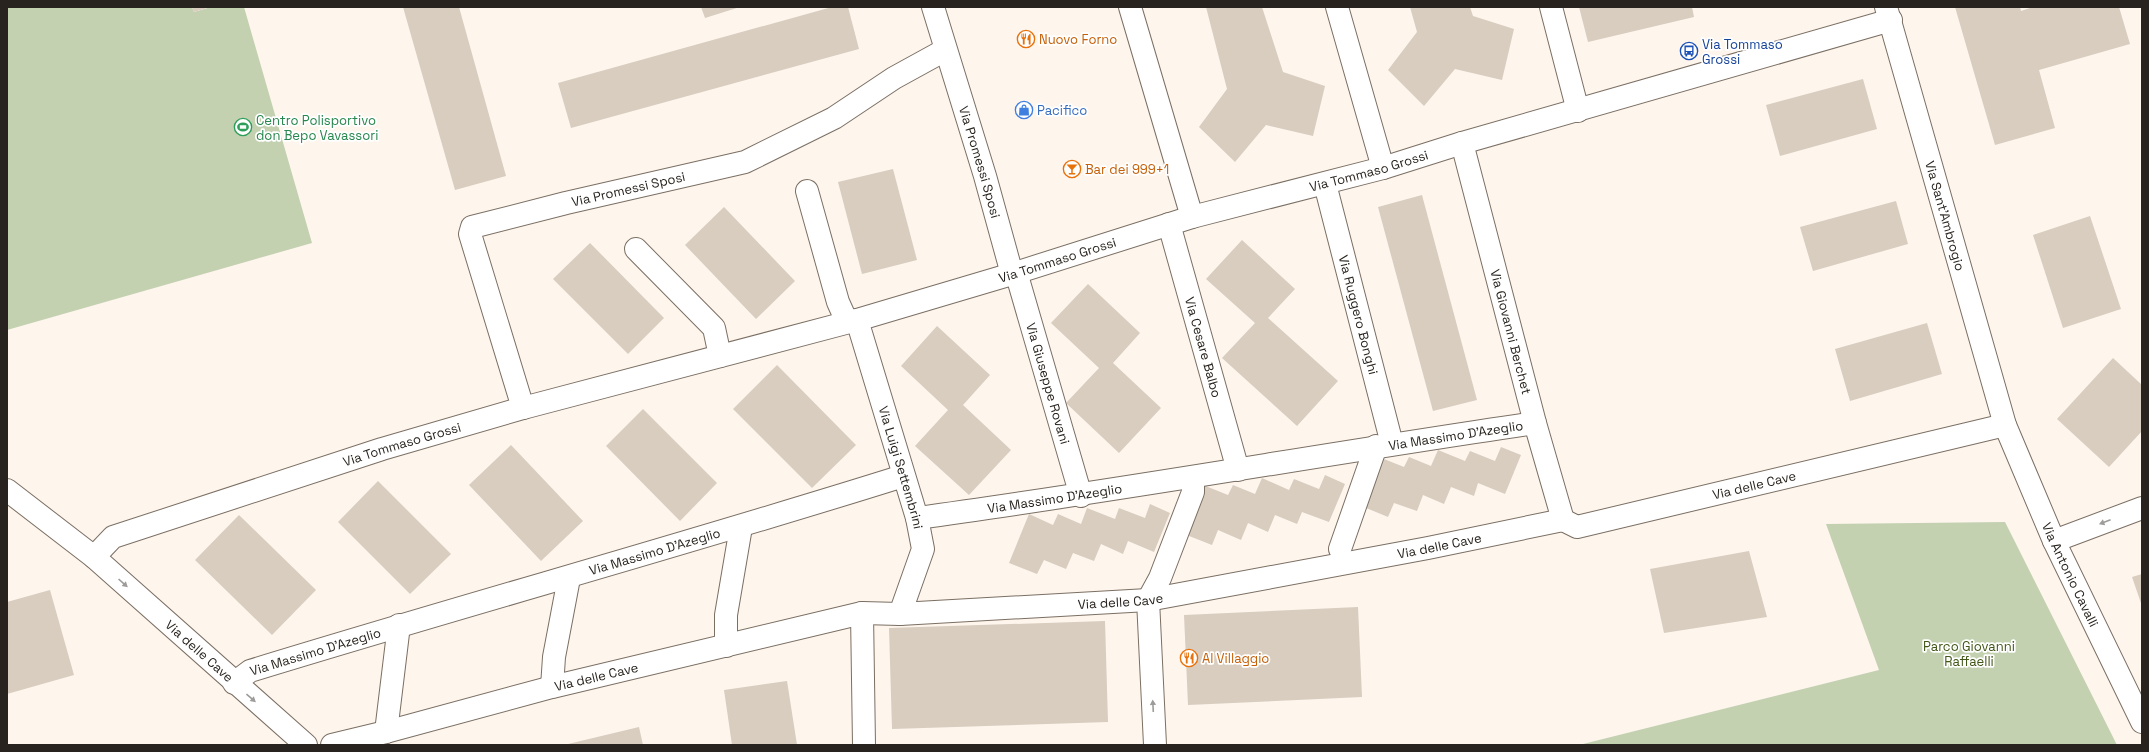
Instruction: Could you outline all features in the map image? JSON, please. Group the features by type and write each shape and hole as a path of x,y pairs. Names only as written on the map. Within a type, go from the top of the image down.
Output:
{"street":[{"name":"Via Promessi Sposi","path":"932,7 1014,273"},
{"path":"1130,7 1192,217"},
{"path":"1337,7 1383,168"},
{"path":"1551,7 1578,111"},
{"name":"Via Tommaso Grossi","path":"94,557 113,537 382,449 523,408 852,321 1014,273 1192,217 1383,168 1578,111 1888,14"},
{"name":"Via Sant'Ambrogio","path":"1888,14 2005,425"},
{"name":"Via Promessi Sposi","path":"523,408 481,274 470,234 472,227 566,203 745,162 834,118 894,78 945,50"},
{"name":"Via Giovanni Berchet","path":"1462,144 1535,423 1563,520"},
{"name":"Via Ruggero Bonghi","path":"1325,184 1384,445"},
{"path":"807,191 838,302 852,321"},
{"name":"Via Cesare Balbo","path":"1169,224 1238,470"},
{"path":"636,249 714,328 720,356"},
{"name":"Via Giuseppe Rovani","path":"1014,273 1081,496"},
{"name":"Via Luigi Settembrini","path":"852,321 917,518 923,549 900,614"},
{"name":"Via Massimo D'Azeglio","path":"917,518 1081,496 1384,445 1535,423"},
{"name":"Via delle Cave","path":"332,745 552,687 862,614 900,614 1148,600 1428,548 1563,520 1577,527 2005,425"},
{"name":"Via Antonio Cavalli","path":"2005,425 2054,541 2142,722"},
{"name":"Via Massimo D'Azeglio","path":"1340,549 1384,445"},
{"name":"Via Massimo D'Azeglio","path":"234,683 250,671 399,625 569,578 741,527 903,476"},
{"path":"1155,745 1148,600 1160,578 1193,492 1193,478"},
{"name":"Via delle Cave","path":"7,490 94,557 234,683 306,745"},
{"path":"2054,541 2142,508"},
{"name":"Via Massimo D'Azeglio","path":"726,646 726,614 741,527"},
{"path":"552,687 554,657 569,578"},
{"path":"862,614 864,745"},
{"name":"Via Massimo D'Azeglio","path":"386,732 399,625"}],"green space":[{"path":"7,7 192,7 194,12 211,7 244,7 312,243 7,330"},
{"name":"Parco Giovanni Raffaelli","path":"2005,522 2117,745 1579,745 1879,670 1826,524"}],"building":[{"path":"192,7 210,7 194,12"},
{"path":"403,7 459,7 506,176 455,190"},
{"path":"701,7 740,7 705,18"},
{"path":"832,7 848,7 859,49 571,128 558,83"},
{"path":"1206,7 1262,7 1283,72 1325,86 1313,136 1266,125 1235,162 1199,127 1227,89"},
{"path":"1410,7 1470,7 1473,16 1514,29 1502,80 1455,69 1424,106 1388,70 1417,32"},
{"path":"1579,7 1692,7 1694,17 1588,42"},
{"path":"1955,7 2020,7 2021,11 2033,7 2119,7 2130,44 2039,70 2055,128 1995,145"},
{"path":"1863,79 1877,129 1780,156 1766,105"},
{"path":"893,169 917,260 862,274 838,182"},
{"path":"1422,195 1477,400 1433,411 1378,207"},
{"path":"1896,201 1908,244 1813,271 1800,227"},
{"path":"724,207 795,281 756,319 685,245"},
{"path":"2090,216 2121,309 2063,328 2033,235"},
{"path":"1242,240 1295,289 1268,318 1338,381 1297,426 1222,358 1255,323 1206,279"},
{"path":"590,243 664,318 628,354 553,279"},
{"path":"1088,284 1140,333 1113,363 1161,408 1119,453 1066,403 1099,368 1051,323"},
{"path":"1927,323 1942,374 1850,401 1835,349"},
{"path":"937,326 990,375 963,405 1011,450 969,495 915,446 948,410 901,366"},
{"path":"2113,358 2142,385 2142,431 2109,467 2057,419"},
{"path":"777,365 856,445 812,488 733,409"},
{"path":"643,409 717,483 680,521 606,446"},
{"path":"511,445 583,521 541,561 469,485"},
{"path":"1501,447 1521,455 1505,494 1478,483 1474,496 1451,487 1444,504 1423,495 1417,511 1394,503 1388,517 1359,505 1379,457 1404,467 1409,457 1431,466 1438,450 1465,461 1470,451 1495,461"},
{"path":"1325,475 1345,484 1329,522 1302,512 1297,524 1275,515 1268,532 1248,523 1241,540 1218,530 1212,545 1184,534 1203,485 1228,495 1233,485 1255,494 1262,478 1289,490 1294,479 1319,489"},
{"path":"378,481 451,554 410,594 338,522"},
{"path":"1150,504 1170,513 1154,552 1128,541 1123,554 1101,544 1094,561 1073,553 1066,569 1044,560 1037,574 1009,563 1029,514 1053,525 1058,514 1081,524 1087,508 1115,519 1119,508 1145,518"},
{"path":"239,515 316,590 272,635 195,560"},
{"path":"1749,551 1767,617 1664,633 1650,569"},
{"path":"2142,574 2142,606 2132,577"},
{"path":"50,590 74,675 7,694 7,602"},
{"path":"1358,607 1362,697 1188,705 1184,615"},
{"path":"1105,621 1108,722 892,729 889,628"},
{"path":"787,681 797,745 732,745 724,690"},
{"path":"639,727 643,745 568,745 568,744"}],"place":[{"name":"Nuovo Forno","path":"1026,39"},
{"name":"Via Tommaso Grossi","path":"1689,51"},
{"name":"Pacifico","path":"1024,110"},
{"name":"Centro Polisportivo don Bepo Vavassori","path":"243,127"},
{"name":"Bar dei 999+1","path":"1072,169"},
{"name":"Al Villaggio","path":"1189,658"}]}
